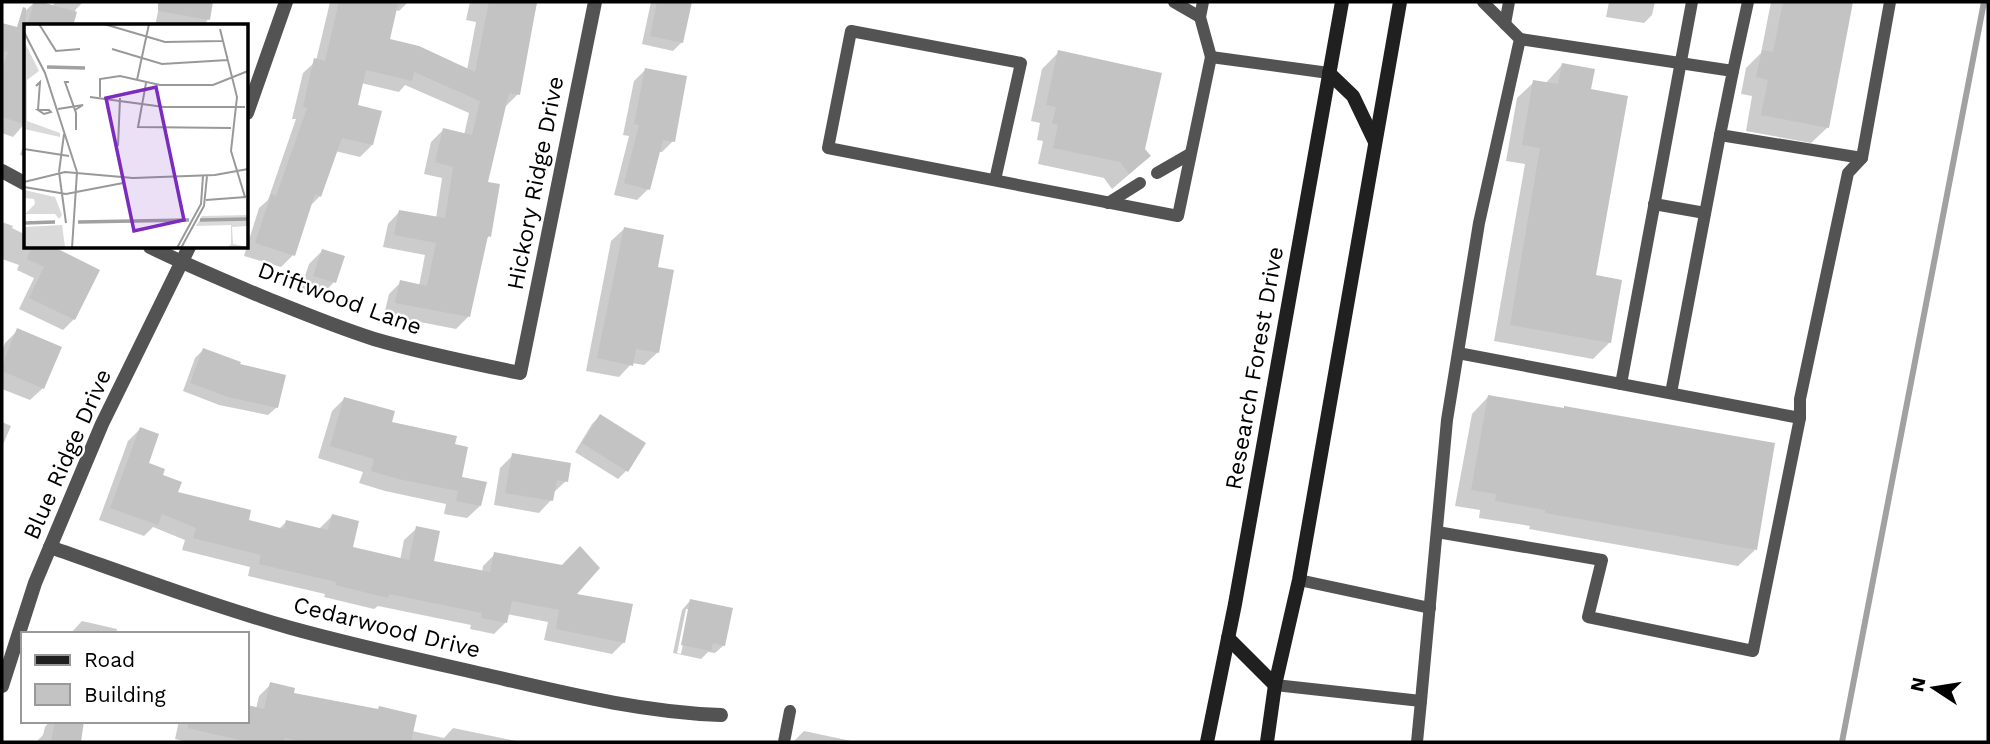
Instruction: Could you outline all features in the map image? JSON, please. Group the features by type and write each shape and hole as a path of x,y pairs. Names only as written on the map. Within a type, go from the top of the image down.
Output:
{"main road":[{"name":"Research Forest Drive","path":"1207,742 1342,2"},
{"path":"1267,742 1276,685 1299,580 1400,2"},
{"path":"1329,73 1353,96 1375,142"},
{"path":"1228,638 1276,685"}],"street":[{"path":"248,110 286,2"},
{"name":"Hickory Ridge Drive","path":"520,373 595,2"},
{"path":"2,171 24,183"},
{"name":"Driftwood Lane","path":"152,248 327,323 442,357 520,373"},
{"name":"Blue Ridge Drive","path":"2,686 35,583 102,424 189,248"},
{"name":"Cedarwood Drive","path":"50,547 290,628 596,700 678,713 721,715"}],"lane":[{"path":"1174,2 1200,17"},
{"path":"995,180 1021,63 851,31 828,148 1178,216 1210,57 1200,17 1203,2"},
{"path":"1483,2 1520,39 1733,71"},
{"path":"1505,24 1508,2"},
{"path":"1621,384 1692,2"},
{"path":"1671,393 1748,2"},
{"path":"1437,532 1602,560 1588,617 1752,651 1800,418 1800,399 1848,173 1862,158 1890,2"},
{"path":"1417,742 1447,420 1479,223 1520,39"},
{"path":"1210,57 1329,73"},
{"path":"1720,135 1862,158"},
{"path":"1157,173 1190,154"},
{"path":"1108,203 1140,183"},
{"path":"1654,204 1705,213"},
{"path":"1458,353 1800,418"},
{"path":"1299,580 1430,608"},
{"path":"1276,685 1421,701"},
{"path":"784,742 790,711"}],"building":[{"path":"34,2 77,12 74,24 28,24"},
{"path":"158,2 213,2 210,20 158,11"},
{"path":"339,2 398,4 390,39 419,46 475,72 489,2 537,2 520,95 509,93 488,182 500,184 491,237 488,236 470,317 395,303 400,280 427,286 436,243 394,235 399,210 445,218 453,167 435,162 443,128 472,135 480,101 414,72 412,81 366,70 358,105 382,111 373,145 342,138 321,197 315,194 295,256 255,243 271,194 276,196 307,108 303,107 314,58 325,61"},
{"path":"657,2 692,2 683,43 650,36"},
{"path":"1783,2 1853,2 1829,128 1761,115 1768,80 1756,77 1762,50 1773,52"},
{"path":"23,7 26,8 24,124 2,117 2,70 8,52 2,50 2,23 17,27"},
{"path":"1058,50 1162,73 1145,149 1151,156 1129,174 1120,162 1053,148 1058,125 1052,123 1056,107 1046,105"},
{"path":"1562,63 1595,69 1591,89 1628,96 1596,275 1622,280 1611,343 1510,325 1540,148 1522,145 1533,80 1558,84"},
{"path":"645,68 687,76 675,142 663,140 650,190 624,183 639,125 634,124"},
{"path":"624,227 664,235 658,267 674,270 659,353 636,349 633,366 597,358"},
{"path":"32,248 56,248 100,270 75,320 29,298 44,267 27,259"},
{"path":"322,249 345,256 336,283 313,276"},
{"path":"17,328 62,347 44,389 2,371"},
{"path":"203,348 241,362 240,364 286,375 278,408 228,397 190,383"},
{"path":"1488,395 1775,443 1757,550 1545,513 1545,510 1495,501 1496,494 1471,490"},
{"path":"344,397 395,411 392,422 457,436 455,444 468,447 462,477 487,482 481,506 456,501 458,491 371,471 374,459 330,446"},
{"path":"600,414 646,443 628,472 582,443"},
{"path":"140,427 159,434 149,463 165,469 163,475 182,482 178,492 251,510 249,520 284,529 286,520 328,530 332,514 359,521 353,547 409,560 416,526 440,531 434,561 490,572 494,552 562,565 580,546 600,568 577,594 633,604 625,643 556,629 559,610 512,601 507,623 481,618 482,613 389,594 388,598 335,585 336,582 259,564 261,555 193,538 196,528 162,514 158,525 110,508"},
{"path":"512,453 571,463 568,482 557,480 553,501 505,493"},
{"path":"690,599 733,608 725,646 713,643 711,651 681,645"},
{"path":"270,682 295,688 294,693 378,709 379,706 417,715 411,742 307,742 284,738 283,742 248,742 188,728 189,723 248,723 248,705 264,709"},
{"path":"55,723 84,723 81,742 51,742"}],"waterway":[{"path":"1842,742 1984,2"}]}
